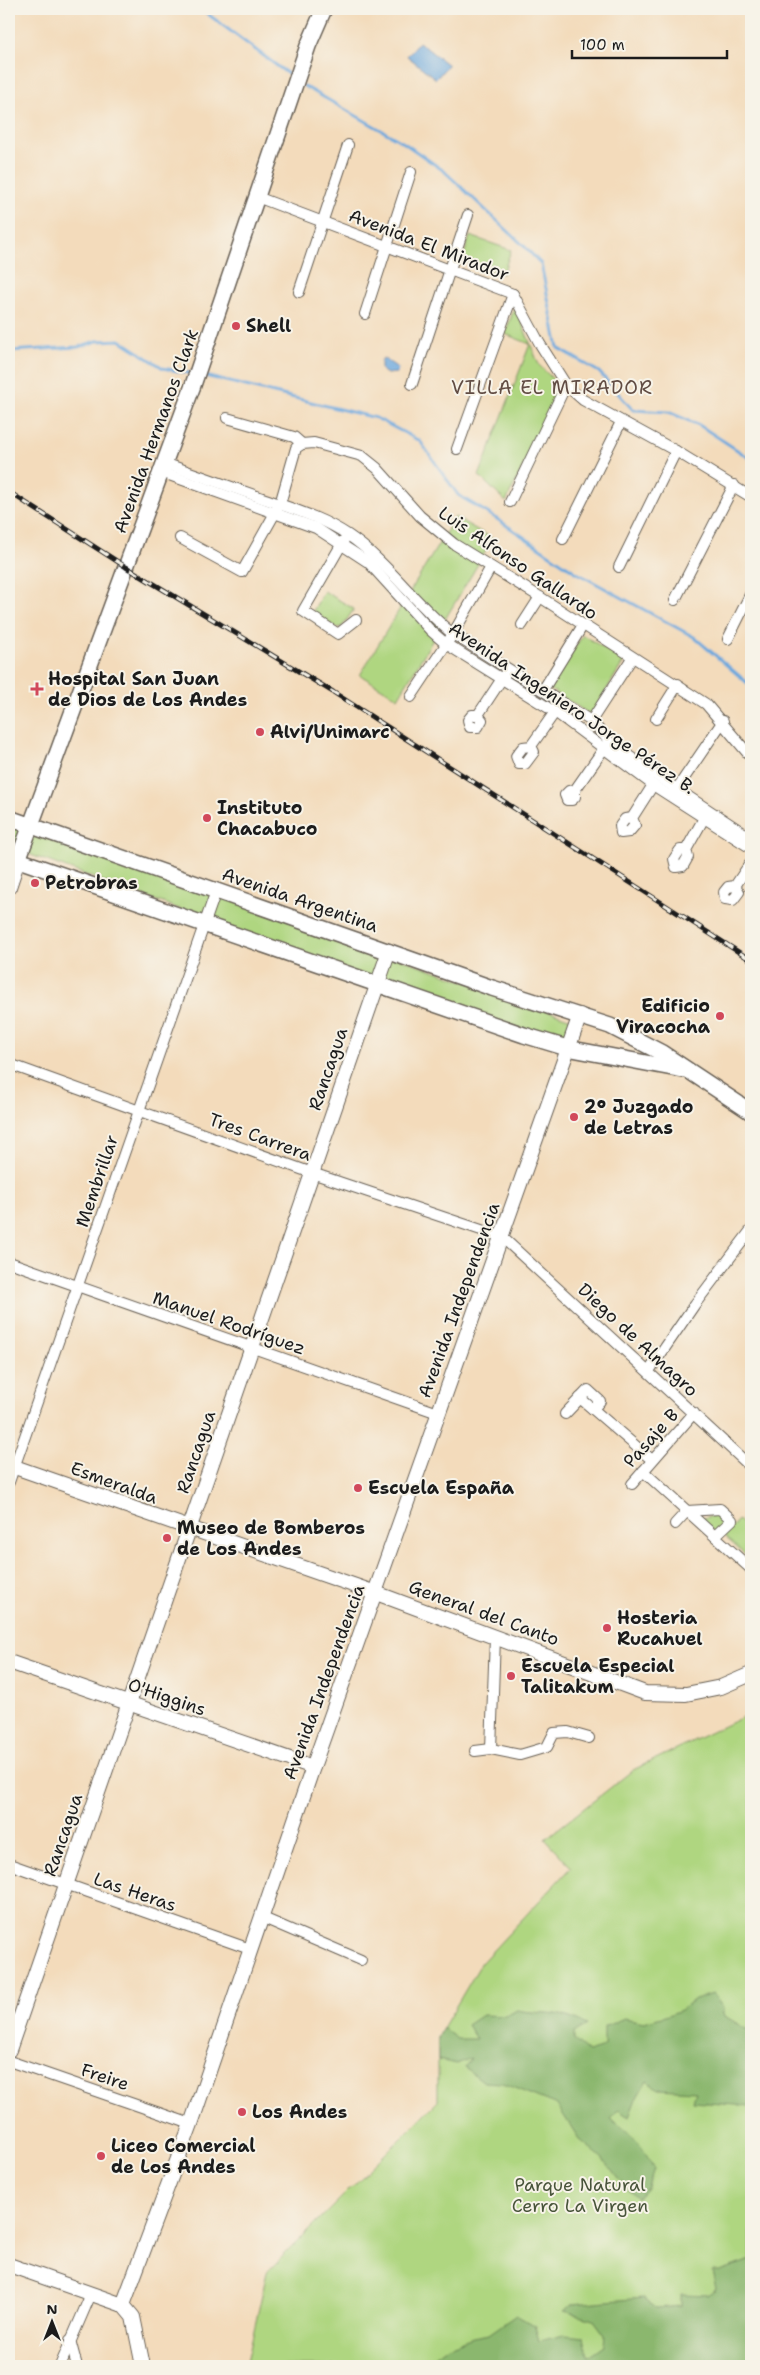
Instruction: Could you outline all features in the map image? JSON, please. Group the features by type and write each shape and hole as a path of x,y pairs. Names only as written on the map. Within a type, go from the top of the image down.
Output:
{"main road":[{"name":"Avenida Hermanos Clark","path":"308,46 314,9"},
{"name":"Avenida Hermanos Clark","path":"14,858 31,826 192,388 308,46 324,9"},
{"name":"Avenida Argentina","path":"9,818 492,988 580,1015 627,1035 693,1072 751,1112"},
{"path":"9,887 14,858 204,926 378,983 524,1035 567,1048 693,1072"},
{"name":"Rancagua","path":"9,2050 389,951"},
{"name":"Avenida Independencia","path":"123,2305 191,2124 313,1767 580,1015"},
{"name":"Esmeralda","path":"11,1466 376,1593"},
{"name":"General del Canto","path":"376,1593 645,1693 686,1694 721,1687 751,1674"},
{"name":"O'Higgins","path":"9,1662 313,1767"},
{"path":"9,2265 123,2305 132,2317 144,2366"}],"street":[{"path":"298,292 348,145"},
{"path":"365,314 411,172"},
{"name":"Avenida El Mirador","path":"257,197 513,294 540,344 566,385 583,400 676,451 751,497"},
{"path":"412,384 468,215"},
{"path":"457,449 513,294"},
{"path":"510,502 566,385"},
{"name":"Luis Alfonso Gallardo","path":"227,418 294,438 302,444 314,444 362,456 377,468 420,516 454,544 540,596 632,658 678,684 706,704 751,757"},
{"path":"563,539 621,422"},
{"path":"180,538 242,572 278,508 296,448 302,444"},
{"path":"619,567 676,451"},
{"name":"Avenida Ingeniero Jorge Pérez B.","path":"163,467 278,508 321,520 347,535 374,555 388,578 430,630 446,644 654,774 704,818 751,848"},
{"path":"675,600 734,485"},
{"name":"Avenida Ingeniero Jorge Pérez B.","path":"278,508 342,544 388,578 433,619 453,634 591,721 607,744 653,785 675,793 751,838"},
{"path":"347,535 303,611 338,634 356,620"},
{"path":"411,697 453,634 491,567"},
{"path":"728,639 751,593"},
{"path":"522,625 540,596"},
{"path":"543,690 583,625"},
{"path":"591,721 632,658"},
{"path":"478,716 508,669"},
{"path":"656,719 678,684"},
{"path":"531,746 555,712"},
{"path":"675,793 722,721"},
{"path":"575,790 607,744"},
{"path":"632,818 653,785"},
{"path":"686,850 704,818"},
{"path":"735,886 751,862"},
{"name":"Membrillar","path":"9,1482 11,1466 77,1287 216,891"},
{"name":"Tres Carrera","path":"9,1064 312,1173 502,1237"},
{"path":"649,1371 695,1304 751,1230"},
{"name":"Diego de Almagro","path":"502,1237 751,1467"},
{"name":"Manuel Rodríguez","path":"9,1262 438,1413"},
{"path":"565,1414 588,1390 600,1401 593,1409"},
{"path":"580,1398 652,1460"},
{"name":"Pasaje B","path":"632,1484 694,1413"},
{"path":"643,1471 751,1569"},
{"path":"675,1524 687,1511 720,1509 732,1520 715,1536"},
{"path":"490,1749 495,1637"},
{"path":"476,1751 490,1749 520,1755 547,1747 554,1733 568,1732 589,1738"},
{"name":"Las Heras","path":"9,1864 250,1949"},
{"path":"262,1917 361,1960"},
{"name":"Freire","path":"9,2061 191,2124"},
{"path":"60,2366 91,2294"},
{"path":"70,2340 77,2366"}],"green space":[{"path":"470,236 511,250 503,274 462,261"},
{"path":"515,306 539,365 561,387 506,502 479,476 530,344 505,334"},
{"path":"455,517 493,539 398,698 360,675"},
{"path":"324,591 354,609 342,627 336,628 313,611"},
{"path":"583,635 624,661 591,715 548,688"},
{"path":"9,820 571,1019 565,1045 520,1033 9,847"},
{"path":"718,1514 726,1521 715,1533 700,1519"},
{"path":"738,1520 751,1532 751,1560 724,1536"},
{"name":"Parque Natural Cerro La Virgen","path":"751,1713 751,2366 246,2366 267,2272 438,2101 438,2038 443,2028 482,1962 571,1867 545,1839 633,1770"},
{"path":"713,1994 723,2008 723,2015 751,2032 751,2106 693,2102 696,2091 658,2089 647,2080 636,2099 629,2117 618,2110 610,2119 636,2141 654,2169 648,2187 638,2198 618,2179 602,2158 579,2139 557,2105 502,2083 484,2082 465,2067 471,2058 457,2064 438,2060 438,2038 443,2028 457,2039 476,2039 467,2025 482,2015 506,2016 517,2010 568,2017 587,2025 574,2033 574,2040 588,2052 604,2047 604,2027 624,2018 644,2022 665,2016 681,2010 695,1999"},
{"path":"751,2260 751,2366 422,2366 448,2346 473,2337 489,2334 516,2315 535,2326 539,2341 564,2335 584,2337 588,2356 604,2345 605,2335 593,2319 564,2311 572,2304 644,2298 657,2308 681,2306 681,2294 707,2295 716,2289 712,2271 719,2271"}],"water":[{"path":"419,42 448,65 436,79 407,56"},
{"path":"383,358 398,368 397,373 387,374 381,370"}],"waterway":[{"path":"201,9 288,74"},
{"path":"304,86 404,143 444,171 525,247 541,264 558,348 599,372 633,410 668,412 699,425 751,459"},
{"path":"9,351 78,347 97,341 120,340 163,368 193,374"},
{"path":"201,375 376,418 420,441 458,495 577,573 694,637 751,686"}],"railway":[{"path":"9,492 126,567 333,692 751,960"}],"place":[{"name":"Shell","path":"236,326"},
{"name":"Hospital San Juan de Dios de Los Andes","path":"37,689"},
{"name":"Alvi/Unimarc","path":"260,732"},
{"name":"Instituto Chacabuco","path":"207,818"},
{"name":"Petrobras","path":"35,883"},
{"name":"Edificio Viracocha","path":"720,1016"},
{"name":"2º Juzgado de Letras","path":"574,1117"},
{"name":"Escuela España","path":"358,1488"},
{"name":"Museo de Bomberos de Los Andes","path":"167,1538"},
{"name":"Hosteria Rucahuel","path":"607,1628"},
{"name":"Escuela Especial Talitakum","path":"511,1676"},
{"name":"Los Andes","path":"242,2112"},
{"name":"Liceo Comercial de Los Andes","path":"101,2156"}],"district":[{"name":"VILLA EL MIRADOR","path":"552,387"}]}
